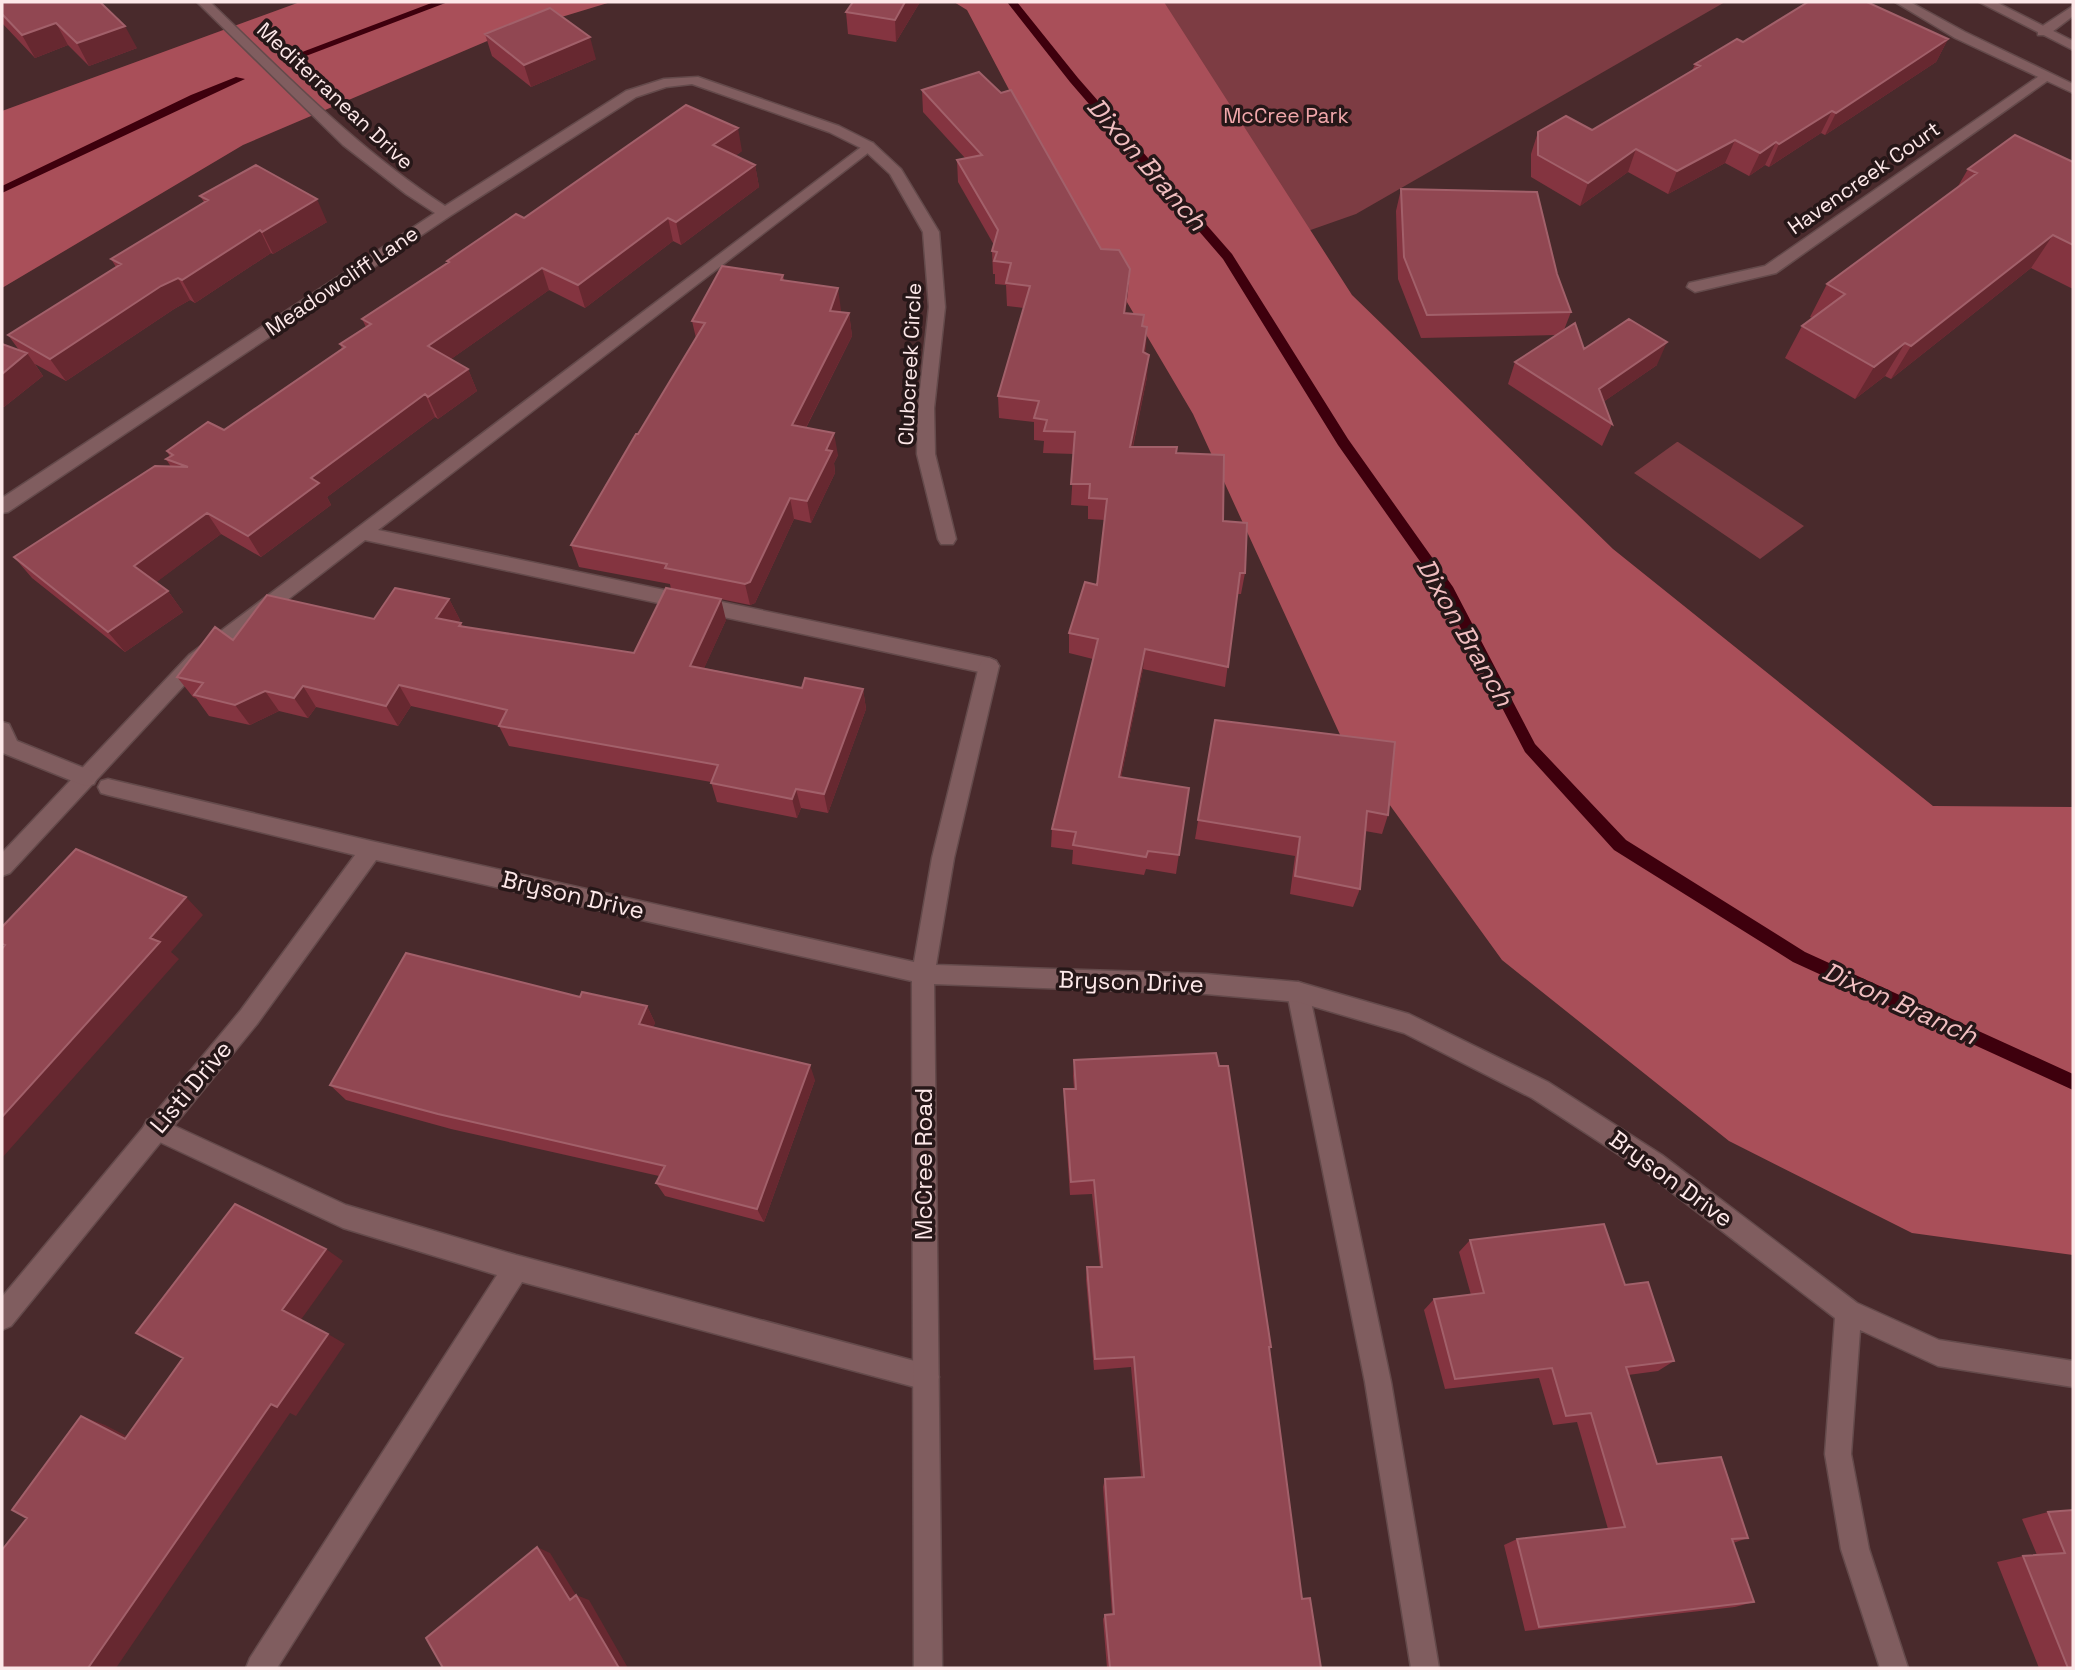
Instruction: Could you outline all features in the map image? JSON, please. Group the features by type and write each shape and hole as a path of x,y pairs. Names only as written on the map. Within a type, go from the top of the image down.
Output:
{"street":[{"name":"Mediterranean Drive","path":"203,2 363,155 405,189 445,212"},
{"path":"1901,2 1960,35 2073,89"},
{"path":"1986,2 2073,46"},
{"path":"2043,32 2073,10"},
{"name":"Havencreek Court","path":"1695,287 1770,270 2045,76"},
{"name":"Meadowcliff Lane","path":"2,507 445,212 631,94 664,83 693,80"},
{"name":"Clubcreek Circle","path":"693,80 834,129 868,146 897,172 931,232 937,307 926,408 926,454 947,539"},
{"path":"2,867 196,660 868,146"},
{"name":"McCree Road","path":"361,533 989,666 943,858 923,974 928,1668"},
{"path":"2,730 10,747 87,778"},
{"name":"Bryson Drive","path":"108,787 371,850 923,974 1206,984 1298,992 1409,1024 1540,1090 1653,1163 1849,1312 1938,1353 2073,1374"},
{"name":"Listi Drive","path":"2,1317 249,1017 371,850"},
{"path":"1298,992 1378,1382 1425,1668"},
{"path":"155,1128 343,1216 516,1268 926,1377"},
{"path":"260,1668 516,1268"},
{"path":"1849,1312 1838,1454 1855,1549 1894,1668"}],"green space":[{"name":"McCree Park","path":"1032,2 1725,2 1356,214 1302,233"},
{"path":"1677,442 1804,526 1760,559 1634,473"}],"shaded area":[{"path":"300,2 611,2 499,36 243,145 2,288 2,111"},
{"path":"954,2 1164,2 1352,295 1613,549 1933,806 2073,807 2073,1255 1912,1233 1729,1141 1502,960 1342,739 1193,414 1072,209 967,10"}],"building":[{"path":"2,2 100,2 125,26 77,43 56,23 22,35 2,14"},
{"path":"853,2 905,2 895,20 846,12"},
{"path":"1808,2 1867,2 1948,39 1836,113 1832,111 1760,153 1735,140 1677,171 1636,149 1588,183 1538,155 1538,132 1566,116 1592,130 1700,66 1695,64 1737,39 1743,42"},
{"path":"550,8 590,37 524,65 485,34"},
{"path":"979,72 1001,93 1011,90 1101,249 1119,250 1130,269 1124,313 1144,315 1142,326 1147,327 1143,352 1149,355 1130,447 1177,447 1176,453 1224,455 1223,521 1247,523 1245,573 1240,573 1228,667 1145,649 1119,777 1189,788 1179,855 1148,851 1146,857 1073,845 1076,832 1052,829 1098,639 1069,633 1085,582 1097,585 1107,499 1089,498 1090,484 1071,484 1075,432 1044,431 1047,420 1034,418 1039,401 998,396 1030,286 1006,283 1011,263 994,261 997,252 992,251 998,230 957,160 982,155 922,90"},
{"path":"686,105 738,128 713,145 755,165 676,222 668,218 578,285 542,268 428,346 468,369 428,397 425,394 311,478 319,483 248,536 207,513 134,566 168,591 108,632 14,557 155,466 188,467 166,459 173,455 167,451 208,422 224,430 345,347 340,344 371,324 362,319 516,214 524,218"},
{"path":"2015,135 2073,162 2073,245 2053,235 1911,346 1905,343 1874,367 1802,326 1845,294 1827,284 1977,173 1968,169"},
{"path":"256,165 317,199 262,232 260,230 182,280 178,278 161,286 50,359 8,335 121,264 111,259 208,200 200,196"},
{"path":"1401,189 1537,192 1557,274 1571,312 1427,315 1404,257"},
{"path":"722,266 783,275 781,280 838,288 830,311 849,313 792,425 834,433 826,450 832,451 807,501 790,498 750,582 745,584 665,568 667,564 571,545 705,323 692,321"},
{"path":"1629,319 1667,342 1599,389 1612,424 1515,362 1575,323 1584,349"},
{"path":"2,344 27,353 2,374"},
{"path":"395,588 449,599 436,618 461,623 459,626 634,653 666,588 721,599 690,666 802,688 805,678 863,689 824,794 796,789 792,799 711,783 718,765 499,726 507,710 399,685 386,706 303,686 294,698 265,691 235,705 194,695 203,683 177,677 215,627 233,640 267,595 374,619"},
{"path":"1215,720 1395,742 1388,815 1367,811 1360,889 1295,876 1300,837 1198,820"},
{"path":"76,849 186,897 150,938 160,942 2,1117 2,949 5,945 2,944 2,927"},
{"path":"406,953 580,997 582,992 647,1006 639,1024 810,1065 757,1209 656,1183 665,1166 438,1114 330,1085"},
{"path":"1216,1053 1219,1066 1228,1066 1271,1347 1302,1599 1310,1598 1321,1668 1110,1668 1105,1615 1114,1614 1105,1479 1144,1477 1134,1357 1095,1359 1087,1267 1102,1267 1094,1180 1071,1182 1064,1089 1076,1089 1074,1060"},
{"path":"235,1204 326,1249 282,1310 328,1334 277,1407 271,1404 88,1668 2,1668 2,1550 27,1518 12,1510 81,1416 125,1439 183,1358 136,1333"},
{"path":"1604,1224 1625,1285 1648,1282 1674,1361 1626,1367 1657,1464 1721,1457 1748,1538 1732,1539 1754,1602 1539,1627 1517,1539 1625,1527 1591,1413 1566,1416 1552,1368 1455,1379 1434,1299 1484,1293 1470,1240"},
{"path":"2073,1510 2073,1668 2068,1668 2023,1556 2065,1553 2048,1512"},
{"path":"537,1547 570,1600 576,1595 619,1668 443,1668 426,1638"}],"waterway":[{"path":"294,57 443,2"},
{"name":"Dixon Branch","path":"1012,2 1074,80 1228,257 1343,442 1448,591 1530,748 1620,845 1799,957 2073,1082"},
{"path":"2,190 195,97 240,79"}]}
